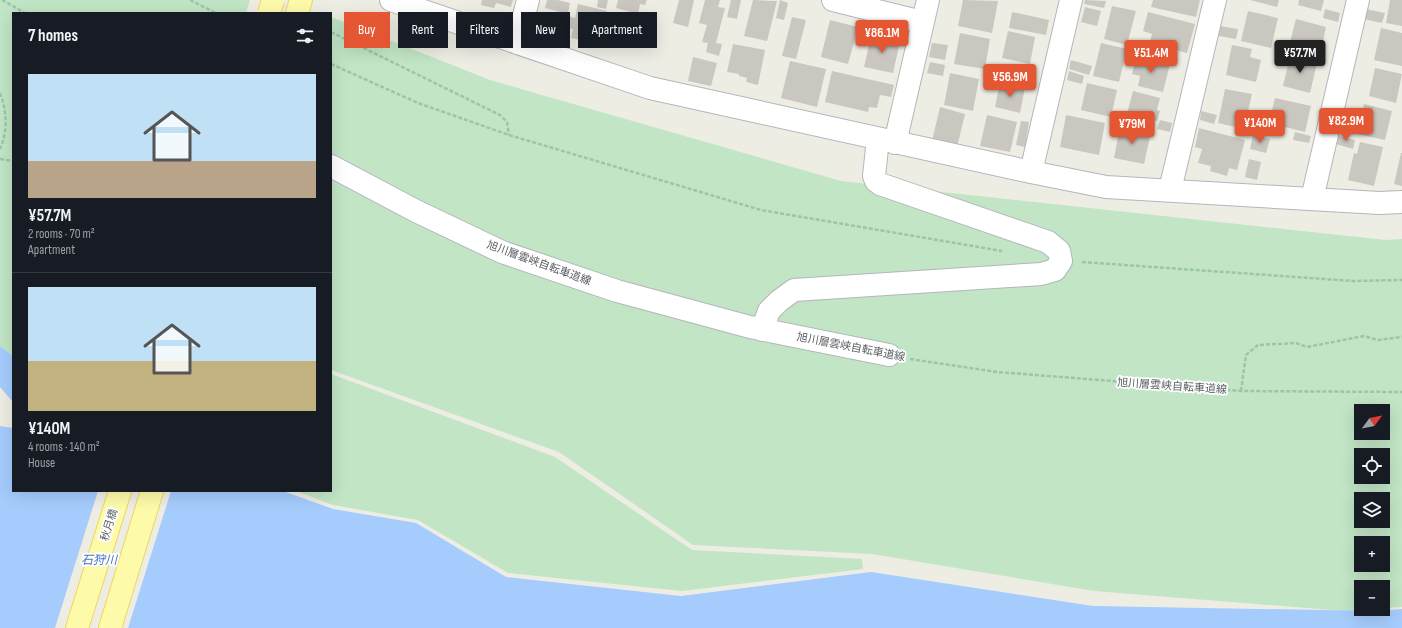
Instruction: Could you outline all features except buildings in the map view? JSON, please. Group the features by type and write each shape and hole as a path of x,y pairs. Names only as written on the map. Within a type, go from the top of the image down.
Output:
{"main road":[{"path":"269,12 273,0"},
{"path":"297,12 301,0"},
{"name":"秋月橋","path":"77,628 120,492"},
{"path":"110,628 152,492"}],"street":[{"path":"391,0 650,88 886,141 1106,187 1379,203 1402,202"},
{"path":"517,43 528,0"},
{"path":"833,0 922,22"},
{"path":"762,330 769,311 779,301 794,290 1041,274 1055,270 1061,261 1058,251 1048,242 880,184 876,180 874,176 886,141 928,0"},
{"path":"1031,172 1071,0"},
{"path":"1170,190 1216,0"},
{"path":"1312,199 1358,0"},
{"name":"旭川層雲峡自転車道線","path":"332,167 416,211 502,252 617,291 762,330 889,355"}],"path":[{"path":"2,0 23,12"},
{"path":"190,0 214,12"},
{"path":"332,32 500,115 507,122 508,135 418,103 332,64"},
{"path":"0,93 6,120 5,138 0,149"},
{"path":"0,159 12,161"},
{"path":"1241,391 1246,354 1258,345 1296,343 1307,347 1364,336 1378,340 1402,337"},
{"name":"旭川層雲峡自転車道線","path":"889,355 997,372 1241,391 1402,392"}],"green space":[{"path":"0,0 250,0 246,12 12,12 12,355 0,346"},
{"path":"332,17 344,22 344,48 390,48 390,40 398,44 398,48 409,48 490,80 841,181 1386,240 1402,239 1402,607 1390,608 1390,580 1354,580 1354,610 1344,611 1094,591 872,554 693,545 559,452 332,370"},
{"path":"332,374 555,457 692,550 862,559 863,569 682,591 508,573 418,520 333,505 299,492 332,492"}],"water":[{"path":"0,346 12,355 12,401 0,387"},
{"name":"石狩川","path":"0,426 12,428 12,492 286,492 333,509 416,523 506,577 681,596 871,572 1093,606 1354,611 1354,616 1390,616 1390,610 1402,609 1402,628 0,628"}],"pier":[{"path":"98,492 171,492 128,628 55,628"}]}
